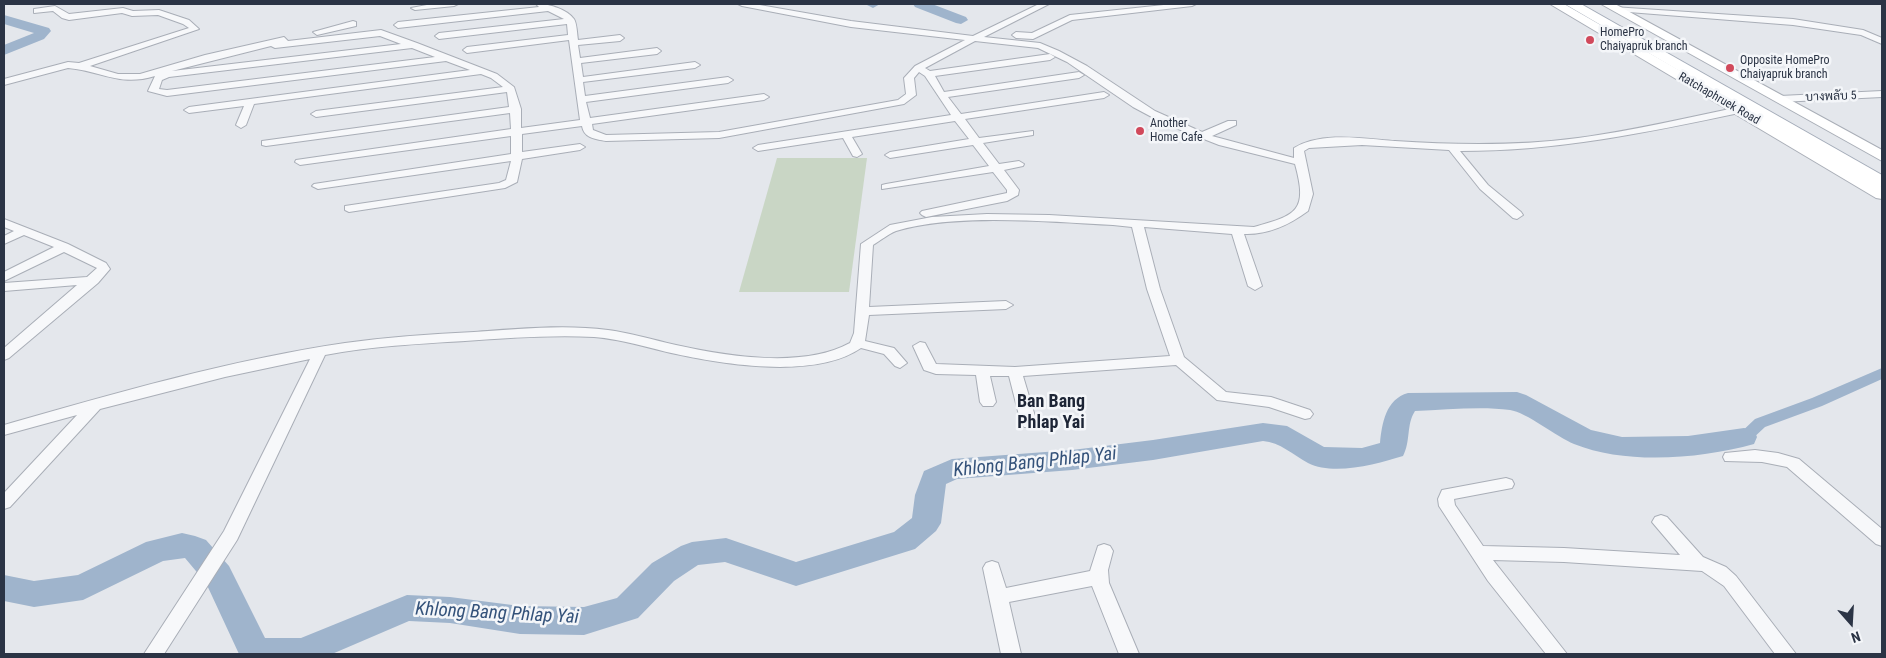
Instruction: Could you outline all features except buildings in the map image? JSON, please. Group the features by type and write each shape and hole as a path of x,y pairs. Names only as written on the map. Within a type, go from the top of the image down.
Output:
{"main road":[{"name":"Ratchaphruek Road","path":"1556,4 1882,194"},
{"name":"Ratchaphruek Road","path":"1572,4 1882,182"},
{"name":"Ratchaphruek Road","path":"1590,4 1882,166"},
{"name":"Ratchaphruek Road","path":"1611,6 1882,156"},
{"path":"1666,37 1727,76 1736,85"}],"street":[{"path":"415,8 454,4"},
{"path":"742,4 836,22 1029,44 1049,50 1103,79 1154,114 1205,135 1265,154 1299,162"},
{"path":"398,25 544,6 564,15 570,21 581,100 588,131 595,136 622,138 710,136 901,102 911,95 908,84 909,78 975,38 1045,4"},
{"path":"996,29 1028,37 1070,18 1192,4"},
{"path":"1611,6 1642,11 1805,25 1863,33 1882,41"},
{"path":"37,11 55,8 64,16 74,17 123,10 132,14 159,12 186,22 195,29 80,66"},
{"path":"439,36 570,21"},
{"path":"4,82 68,65 80,66 117,77 141,77 208,57 352,24"},
{"path":"275,44 376,33 414,45 494,76 511,89 516,109 516,157 514,179 508,184 349,208"},
{"path":"467,50 573,40 620,38"},
{"path":"414,45 167,74 158,78 153,91 167,93 446,58"},
{"path":"575,61 657,51"},
{"path":"921,71 1050,56"},
{"path":"578,80 695,65"},
{"path":"892,219 1007,198 1012,195 1013,190 921,71"},
{"path":"189,110 481,72"},
{"path":"941,95 1079,75"},
{"path":"581,100 728,80"},
{"path":"316,114 511,89"},
{"name":"บางพลับ 5","path":"1780,99 1882,94"},
{"path":"758,148 1104,95"},
{"path":"300,162 764,97"},
{"path":"241,126 250,102"},
{"path":"266,143 516,109"},
{"path":"4,430 94,405 227,372 320,352 355,346 438,338 543,333 596,333 617,335 677,350 752,360 795,362 834,358 851,350 858,344 863,311 867,244 873,236 892,229 942,219 988,216 1237,231 1265,229 1285,222 1300,213 1306,205 1307,193 1299,162 1300,147 1315,141 1452,147 1538,145 1600,138 1739,110"},
{"path":"1205,135 1232,123"},
{"path":"890,155 1028,133"},
{"path":"846,135 857,154"},
{"path":"791,143 798,156"},
{"path":"318,186 580,147"},
{"path":"1452,147 1484,187 1517,215"},
{"path":"886,187 1019,164"},
{"path":"4,223 64,248 102,266 104,269 102,273 4,355"},
{"path":"1137,224 1146,267 1158,308 1177,358 1227,398 1271,402 1304,414"},
{"path":"4,240 24,231"},
{"path":"1237,231 1256,286"},
{"path":"4,277 64,248"},
{"path":"4,287 93,280"},
{"path":"863,311 1006,305"},
{"path":"858,344 889,351 900,364"},
{"path":"920,346 930,368 982,371 1015,372 1167,362 1177,358"},
{"path":"154,654 198,589 231,535 320,352"},
{"path":"982,371 988,402"},
{"path":"1015,372 1029,423"},
{"path":"4,502 94,405"},
{"path":"1731,457 1756,455 1777,458 1793,463 1882,539"},
{"path":"1506,484 1448,494 1446,499 1447,506 1494,576 1557,654"},
{"path":"1661,522 1697,562"},
{"path":"1104,550 1099,577 1129,654"},
{"path":"1478,553 1697,562 1713,567 1730,581 1786,654"},
{"path":"992,568 1011,654"},
{"path":"1008,595 1099,577"}],"green space":[{"path":"777,158 867,158 849,292 739,292"}],"waterway":[{"path":"920,4 961,20"},
{"path":"4,19 44,31 39,36 4,50"},
{"name":"Khlong Bang Phlap Yai","path":"1744,437 1760,423 1817,402 1882,373"},
{"name":"Khlong Bang Phlap Yai","path":"4,588 34,594 83,587 157,550 182,545 195,548 218,575 255,652 302,652 407,608 450,610 520,620 584,621 627,609 663,572 692,554 726,550 765,565 796,574 904,541 926,523 929,495 934,478 952,469 1072,460 1153,450 1263,432 1278,433 1319,457 1362,458 1393,449 1396,419 1408,402 1517,401 1583,437 1622,447 1688,446 1744,437"}],"place":[{"name":"HomePro Chaiyapruk branch","path":"1590,40"},
{"name":"Opposite HomePro Chaiyapruk branch","path":"1730,68"},
{"name":"Another Home Cafe","path":"1140,131"}],"district":[{"name":"Ban Bang Phlap Yai","path":"1051,412"}]}
